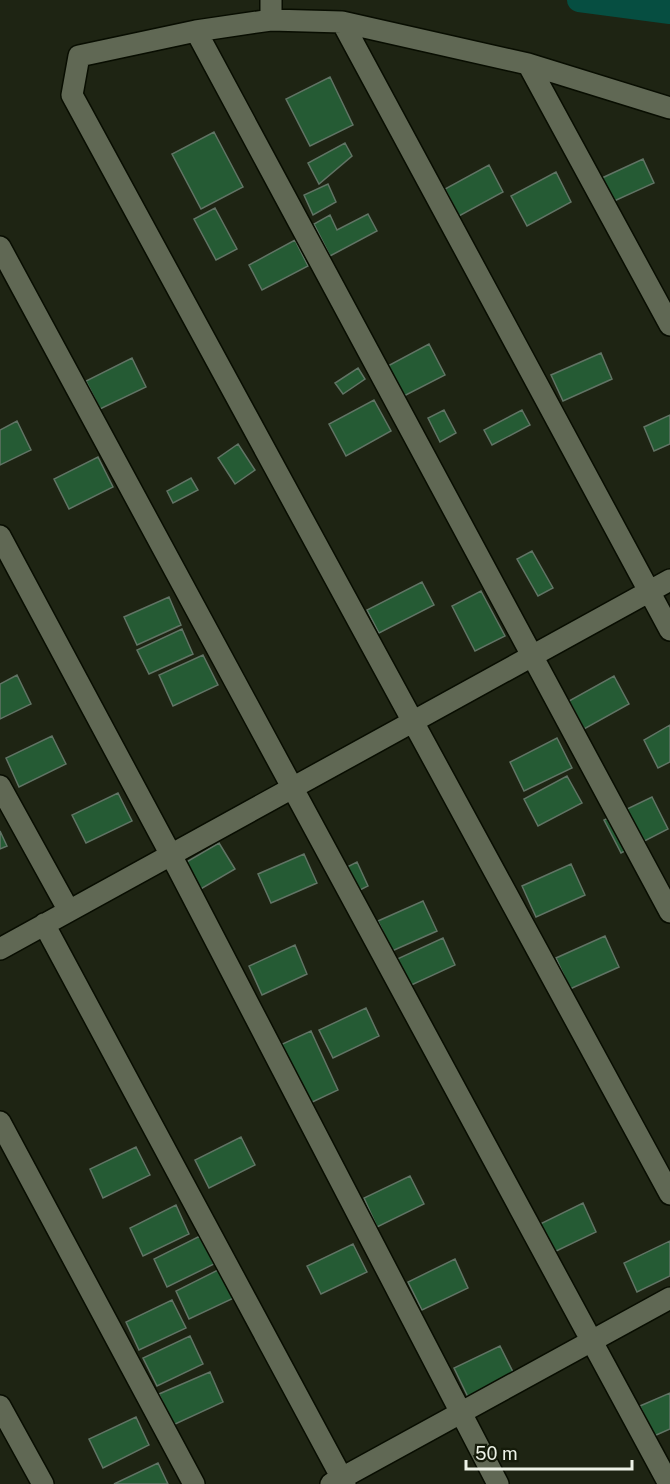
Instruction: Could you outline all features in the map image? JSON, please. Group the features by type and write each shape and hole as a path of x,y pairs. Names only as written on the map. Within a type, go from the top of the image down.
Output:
{"street":[{"path":"670,108 528,64 342,22 271,10 196,31 79,56 72,95 670,1194"},
{"path":"342,22 670,630"},
{"path":"196,31 670,912"},
{"path":"528,64 670,325"},
{"path":"0,247 669,1484"},
{"path":"0,536 171,855 498,1484"},
{"path":"0,949 670,580"},
{"path":"0,786 69,911"},
{"path":"44,924 339,1482 670,1298"},
{"path":"0,1122 194,1484"},
{"path":"0,1406 42,1484"}],"building":[{"path":"330,77 353,125 310,146 286,99"},
{"path":"214,132 243,187 201,209 172,154"},
{"path":"345,143 352,156 319,184 308,163"},
{"path":"643,159 654,183 612,202 602,178"},
{"path":"489,165 503,192 459,216 445,189"},
{"path":"556,172 571,202 527,226 511,196"},
{"path":"328,184 336,202 313,215 304,195"},
{"path":"215,208 237,249 216,260 194,219"},
{"path":"368,214 377,231 330,256 314,224 330,215 337,230"},
{"path":"295,240 308,266 262,290 249,265"},
{"path":"429,344 445,375 400,398 384,368"},
{"path":"601,353 612,379 563,401 551,375"},
{"path":"132,358 146,387 100,409 86,381"},
{"path":"358,368 365,379 343,394 335,383"},
{"path":"374,400 391,431 346,456 329,424"},
{"path":"444,410 456,433 440,442 428,418"},
{"path":"522,410 530,425 492,445 484,430"},
{"path":"670,415 670,444 654,451 644,427"},
{"path":"17,421 31,450 0,465 0,430"},
{"path":"238,444 255,470 235,484 218,458"},
{"path":"98,457 113,487 69,509 54,479"},
{"path":"191,478 198,490 173,503 167,491"},
{"path":"532,551 553,588 538,596 517,559"},
{"path":"422,582 434,605 379,633 367,610"},
{"path":"481,591 505,636 475,651 452,606"},
{"path":"169,597 181,625 137,645 124,617"},
{"path":"182,629 193,654 149,674 137,650"},
{"path":"203,655 218,685 173,706 159,675"},
{"path":"17,675 31,704 0,719 0,684"},
{"path":"614,676 629,704 584,729 569,701"},
{"path":"670,725 670,762 658,768 644,740"},
{"path":"52,736 66,764 19,787 6,758"},
{"path":"557,738 572,768 524,791 510,762"},
{"path":"567,776 582,803 538,826 524,799"},
{"path":"118,793 132,821 86,843 72,815"},
{"path":"652,797 668,829 621,853 604,820"},
{"path":"0,831 7,846 0,849"},
{"path":"219,843 235,869 199,890 183,864"},
{"path":"304,854 317,883 271,903 258,874"},
{"path":"357,862 368,886 358,891 347,867"},
{"path":"571,864 585,895 536,917 522,886"},
{"path":"423,901 437,931 392,951 378,921"},
{"path":"605,936 619,967 570,989 556,958"},
{"path":"443,938 455,965 407,987 395,960"},
{"path":"295,945 307,974 262,995 249,966"},
{"path":"366,1008 379,1036 333,1058 319,1030"},
{"path":"311,1031 338,1090 306,1105 278,1046"},
{"path":"241,1137 255,1165 209,1188 195,1160"},
{"path":"136,1147 150,1175 103,1198 90,1169"},
{"path":"410,1176 424,1204 377,1227 364,1198"},
{"path":"583,1203 596,1232 550,1254 536,1226"},
{"path":"176,1205 189,1234 143,1256 130,1228"},
{"path":"200,1236 214,1264 167,1287 154,1259"},
{"path":"670,1241 670,1276 637,1292 624,1263"},
{"path":"353,1244 367,1272 321,1294 307,1266"},
{"path":"455,1259 468,1288 422,1310 408,1282"},
{"path":"222,1268 236,1297 189,1319 176,1291"},
{"path":"172,1300 186,1328 139,1350 126,1322"},
{"path":"190,1336 203,1364 157,1386 143,1358"},
{"path":"500,1346 514,1374 468,1397 454,1368"},
{"path":"210,1372 223,1402 173,1425 159,1394"},
{"path":"670,1393 670,1429 654,1436 640,1406"},
{"path":"136,1417 149,1445 103,1468 89,1439"},
{"path":"158,1463 168,1484 114,1484"}],"waterway":[{"path":"579,0 670,12"}]}
